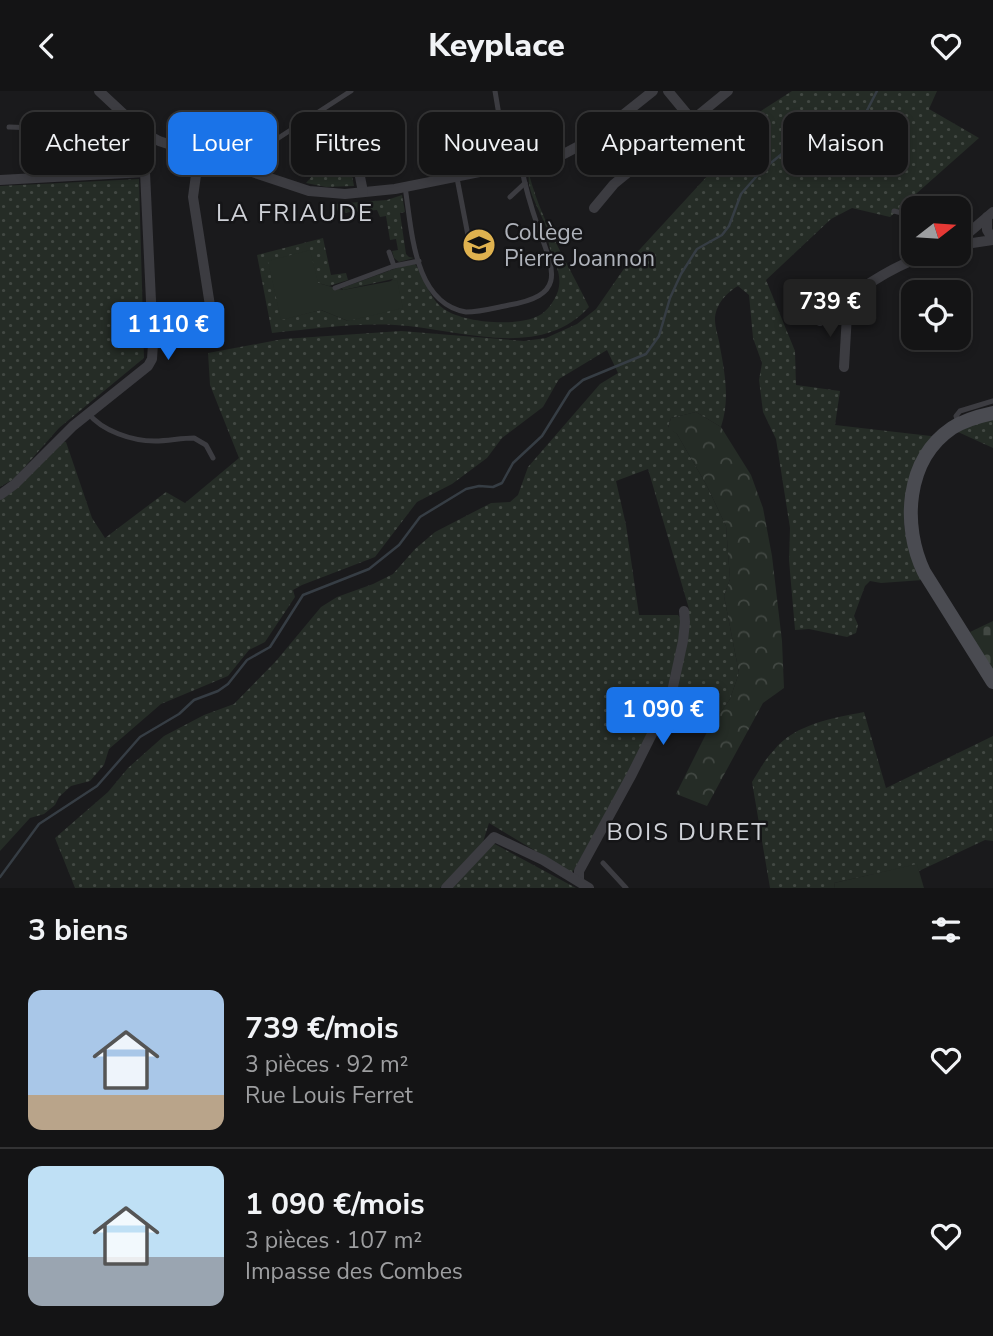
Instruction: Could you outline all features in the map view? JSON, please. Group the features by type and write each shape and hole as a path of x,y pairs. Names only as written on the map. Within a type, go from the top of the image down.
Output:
{"main road":[{"path":"993,413 959,424 936,443 921,468 910,500 911,537 924,572 993,682"}],"street":[{"path":"99,91 121,112"},
{"path":"563,155 582,146 653,91"},
{"path":"668,91 685,112"},
{"path":"702,112 727,91"},
{"path":"0,180 91,175"},
{"path":"0,495 15,484 88,413 144,370 152,359 145,175"},
{"path":"196,175 193,197 211,312"},
{"path":"260,175 309,191 345,194 405,187 465,175"},
{"path":"360,175 363,192"},
{"path":"594,208 625,175"},
{"path":"971,230 990,214"},
{"path":"990,214 987,230 993,240"},
{"path":"971,239 993,240"},
{"path":"821,321 876,277 901,266"},
{"path":"842,302 847,314 844,367"},
{"path":"579,881 579,871 671,696 683,642 684,611"},
{"path":"446,888 494,837 543,860 589,888"}],"lane":[{"path":"277,139 351,91"},
{"path":"495,91 498,112"},
{"path":"9,127 21,127"},
{"path":"405,187 419,261 433,293 447,306 456,310 474,311 527,302 537,298 552,280 552,267 523,175"},
{"path":"457,178 470,246 475,255"},
{"path":"510,197 525,183"},
{"path":"894,211 901,213"},
{"path":"389,252 394,266"},
{"path":"335,288 394,266 419,261"},
{"path":"959,424 956,416 960,411 993,401"},
{"path":"88,413 94,421 109,431 146,440 202,440 213,459"},
{"path":"603,863 626,888"}],"green space":[{"path":"792,91 937,91 929,109 979,138 914,196 901,196 901,207 890,217 852,208 831,219 766,280 795,351 796,385 840,391 835,425 934,438 915,476 905,507 907,540 923,580 881,583 870,581 865,586 854,616 858,625 856,633 847,637 809,629 795,630 789,560 790,528 776,439 763,412 759,380 762,363 753,338 749,295 738,286 722,300 715,315 726,387 721,427 696,412 671,418 668,427 677,434 726,526 730,579 724,596 739,673 730,699 708,730 675,695 689,609 648,469 616,481 626,525 639,615 678,615 682,621 669,695 625,782 572,873 489,823 483,842 440,888 75,888 55,838 108,792 128,768 164,736 204,715 234,704 276,661 321,607 337,597 393,574 415,549 435,532 491,503 510,502 518,495 528,467 600,384 618,373 607,350 559,379 543,407 502,438 487,458 452,484 417,502 375,557 293,590 295,597 265,642 249,650 228,676 161,704 109,749 104,765 90,781 71,786 44,814 30,818 0,851 0,500 17,488 61,441 66,442 92,518 105,538 166,492 185,503 239,458 210,385 208,353 283,339 401,331 524,341 546,338 577,324 596,309 630,260 708,175 769,175 769,112 761,111"},
{"path":"313,175 352,175 354,186 326,187 306,183"},
{"path":"529,175 548,225 589,307 569,324 522,338 496,338 395,325 272,333 257,255 323,238 331,275 346,273 348,280 329,286 318,283 281,319 321,310 348,321 393,279 343,290 342,288 402,266 415,264 434,299 453,314 490,322 517,322 541,314 555,298 559,278 549,245 548,231"},
{"path":"139,179 144,358 59,428 14,479 0,487 0,186"},
{"path":"402,195 405,212 400,213 406,254 414,258 399,262 392,251 398,250 396,239 390,240 386,216 380,217 377,210 339,213 334,204 387,200"},
{"path":"310,250 318,283 343,290 397,280 403,308 348,321 321,310 281,320 268,261"},
{"path":"696,412 721,427 751,475 763,508 772,556 782,641 784,688 763,703 707,806 676,794 708,730 730,699 739,673 724,596 730,579 726,526 677,434 668,428 671,418"},
{"path":"993,418 993,448 958,432 971,425"},
{"path":"993,621 993,672 970,632"},
{"path":"864,712 886,788 993,736 993,841 985,840 919,871 916,865 834,883 835,888 770,888 752,782 771,754 793,734 815,723"},
{"path":"493,843 576,888 452,888"},
{"path":"917,864 924,888 835,888 834,883"}],"waterway":[{"path":"0,877 39,824 97,786 140,737 179,714 194,700 218,691 228,684 247,660 270,647 303,595 369,569 399,545 420,517 466,489 493,487 502,483 513,463 542,436 570,391 583,380 646,354 659,336 670,298 681,274 697,249 722,235 729,226 741,194 762,170 783,153 796,147 823,149 847,140 857,130 877,91"}],"place":[{"name":"Collège Pierre Joannon","path":"479,245"}],"district":[{"name":"LA FRIAUDE","path":"295,213"},
{"name":"BOIS DURET","path":"687,832"}]}
